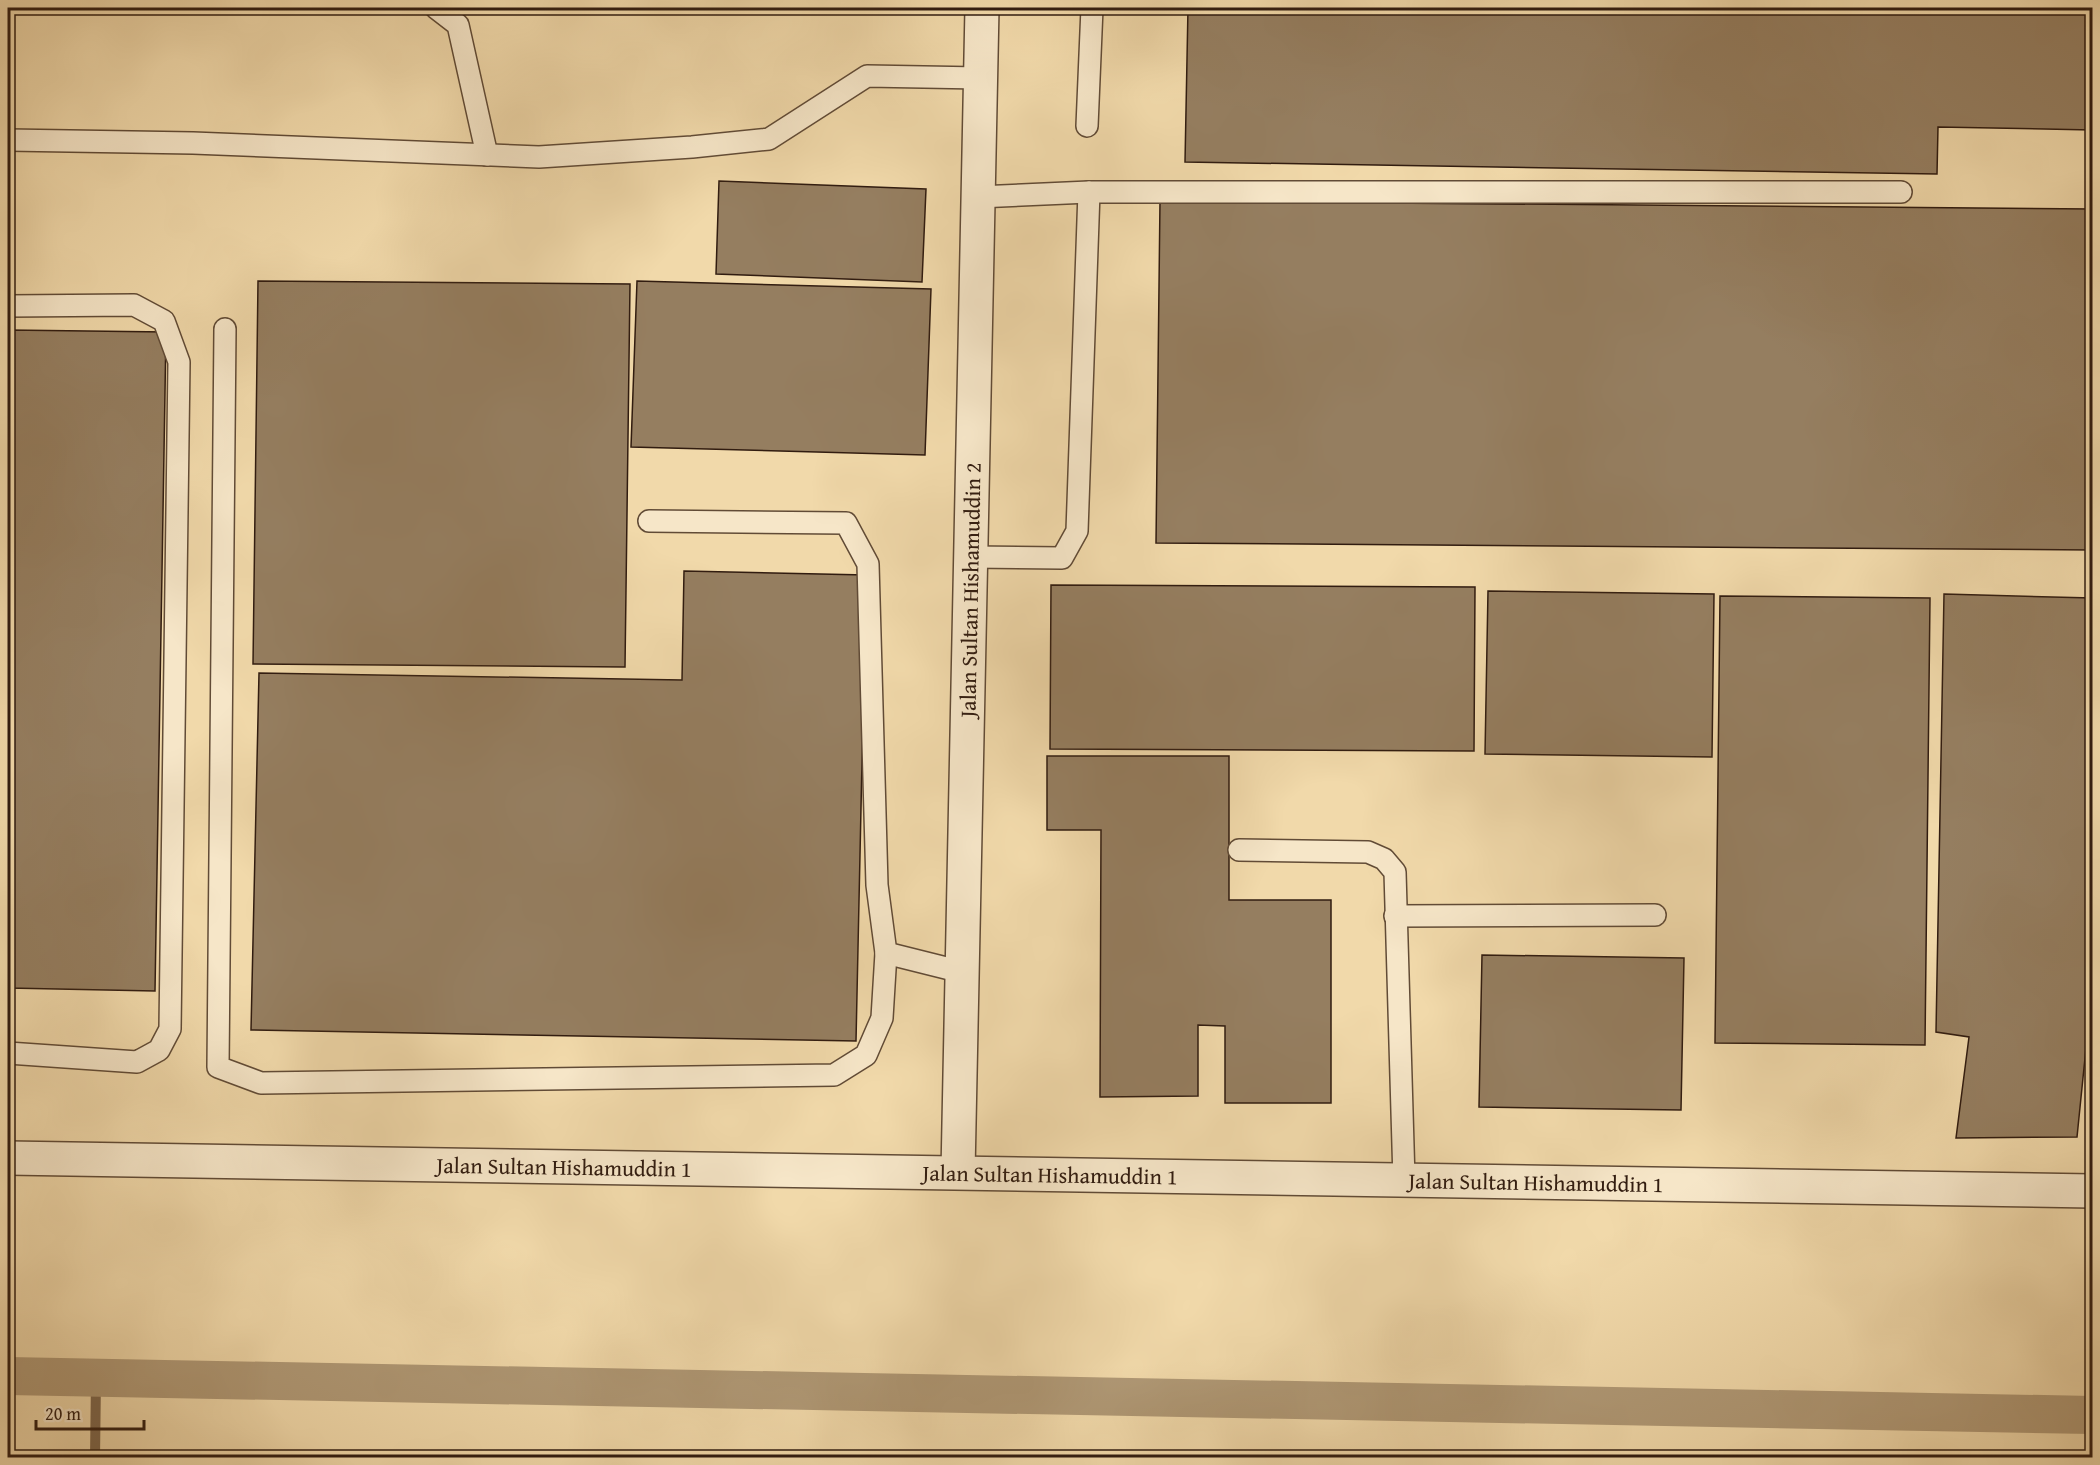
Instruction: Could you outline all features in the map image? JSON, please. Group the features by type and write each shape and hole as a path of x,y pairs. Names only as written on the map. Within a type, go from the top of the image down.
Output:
{"street":[{"name":"Jalan Sultan Hishamuddin 2","path":"958,1172 982,8"},
{"name":"Jalan Sultan Hishamuddin 1","path":"8,1158 2092,1191"}],"lane":[{"path":"436,8 458,25 487,155"},
{"path":"1087,126 1092,8"},
{"path":"8,140 193,143 539,157 692,147 769,139 867,75 981,78"},
{"path":"978,197 1089,192 1900,192"},
{"path":"971,557 1062,558 1077,531 1089,192"},
{"path":"8,306 134,305 164,321 179,362 170,1029 159,1050 137,1062 8,1053"},
{"path":"225,329 218,1067 261,1083 834,1075 866,1055 882,1018 886,953 877,885 868,564 846,523 649,521"},
{"path":"1239,850 1368,852 1384,859 1395,872 1404,1179"},
{"path":"1395,916 1655,915"},
{"path":"886,953 962,972"}],"building":[{"path":"1188,8 2092,8 2092,130 1938,127 1937,174 1185,162"},
{"path":"719,181 926,189 922,282 716,274"},
{"path":"1160,201 2092,209 2092,550 1156,543"},
{"path":"258,281 630,284 625,667 253,664"},
{"path":"637,281 931,289 925,455 631,447"},
{"path":"8,330 166,332 155,991 8,988"},
{"path":"684,571 866,575 856,1041 251,1030 259,673 682,680"},
{"path":"1051,585 1475,587 1474,751 1050,749"},
{"path":"1488,591 1714,594 1712,757 1485,754"},
{"path":"1944,594 2092,598 2092,1049 2086,1048 2077,1137 1956,1138 1969,1037 1936,1032"},
{"path":"1720,596 1930,598 1925,1045 1715,1043"},
{"path":"1047,756 1229,756 1229,900 1331,900 1331,1103 1225,1103 1225,1026 1198,1025 1198,1096 1100,1097 1101,830 1047,830"},
{"path":"1482,955 1684,958 1681,1110 1479,1107"}],"waterway":[{"path":"8,1376 2092,1415"},
{"path":"95,1458 96,1378"}]}
